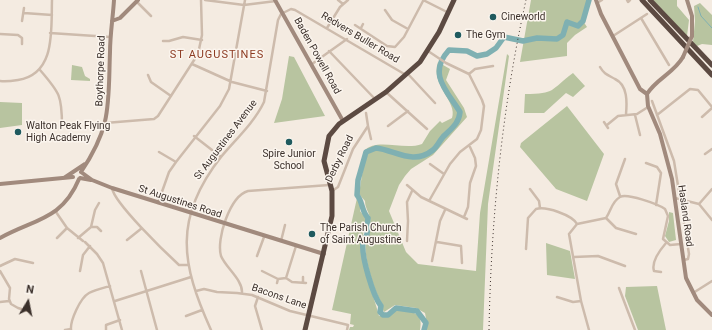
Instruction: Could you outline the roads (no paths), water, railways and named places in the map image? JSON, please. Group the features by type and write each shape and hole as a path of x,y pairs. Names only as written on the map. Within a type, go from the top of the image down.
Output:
{"highway":[{"path":"332,191 324,168 324,151 331,132 343,121 376,100 407,74 428,51 454,0"},
{"path":"642,0 712,76"},
{"path":"650,0 712,65"},
{"name":"Derby Road","path":"305,330 332,216 332,191"}],"street":[{"path":"0,81 9,82 27,78 40,70 48,55 52,0"},
{"name":"Boythorpe Road","path":"81,172 95,149 105,123 109,106 110,37 114,0"},
{"path":"105,123 155,118 198,54 202,40 201,0"},
{"path":"205,0 244,5 276,1"},
{"path":"158,203 170,172 176,162 194,136 220,106 232,82 245,0"},
{"path":"338,0 342,4"},
{"path":"327,28 342,4 348,0"},
{"path":"355,25 392,48 400,41 408,29 423,0 448,12"},
{"path":"602,0 597,2 613,36 640,89 647,94 651,88 676,67 683,57 692,36 692,16 686,0"},
{"path":"627,0 628,2 630,0"},
{"path":"112,21 120,18 137,1 151,16"},
{"name":"Baden Powell Road","path":"276,1 343,121"},
{"path":"22,21 24,8"},
{"name":"Redvers Buller Road","path":"283,13 291,9 295,10 407,74 435,103"},
{"path":"385,10 392,20 408,29"},
{"path":"24,13 52,15"},
{"name":"St Augustines Avenue","path":"211,330 202,310 191,277 188,265 186,236 191,214 202,183 258,114 264,102 278,20 283,13"},
{"path":"613,36 647,14"},
{"path":"641,18 669,65"},
{"path":"361,28 363,24"},
{"path":"50,33 110,37"},
{"path":"0,34 18,35 22,38 22,44"},
{"path":"163,41 183,37 202,40"},
{"path":"312,64 346,39"},
{"path":"329,51 376,100"},
{"path":"428,51 446,63 469,74 484,106 479,135 470,146 453,159 429,201"},
{"path":"192,64 232,82 267,91"},
{"path":"469,74 475,69 488,70 493,66"},
{"path":"600,67 605,74 618,80 625,91 627,96 626,114"},
{"path":"40,70 58,91 61,98 62,126"},
{"path":"148,75 151,82 171,96"},
{"path":"657,115 690,88 698,90 712,108 702,117"},
{"path":"386,92 427,129"},
{"name":"Hasland Road","path":"647,94 648,106 657,115 674,161 681,244 686,278 692,293 712,316"},
{"name":"Hasland Road","path":"652,101 678,199"},
{"path":"604,122 607,126 618,116 626,114 635,115 648,106"},
{"path":"388,126 408,111"},
{"path":"366,114 371,139"},
{"path":"635,115 641,132"},
{"name":"Derby Road","path":"332,191 338,187 353,148 368,126"},
{"path":"194,136 222,157"},
{"path":"464,217 468,207 469,186 476,166 475,158 470,146"},
{"path":"704,154 712,148"},
{"path":"159,152 176,162"},
{"path":"620,196 616,184 625,159"},
{"path":"86,175 87,163"},
{"name":"Boythorpe Road","path":"64,178 87,163"},
{"path":"430,164 444,174"},
{"path":"648,165 657,167 661,173 656,205"},
{"path":"75,171 77,178"},
{"name":"St Augustines Road","path":"75,171 81,172 92,180"},
{"path":"0,238 56,212 71,196 77,178 81,172"},
{"name":"St Augustines Road","path":"0,184 64,178 92,180 191,214 324,254"},
{"path":"242,293 240,285 220,253 220,243 225,224 232,204 238,196 244,192 330,185"},
{"path":"407,185 412,191 421,197 445,210 467,219"},
{"path":"112,188 117,199 142,228 179,265 188,265"},
{"path":"699,204 712,189"},
{"path":"407,241 405,236 408,221 406,204 412,191"},
{"path":"530,192 539,201 540,208"},
{"path":"606,218 614,202 620,196 627,195 656,205 665,209 668,214 668,221 663,236 666,242 670,245 681,244"},
{"path":"683,260 688,259 689,254 678,199 699,204 711,218"},
{"path":"78,238 91,227 95,210 99,203"},
{"path":"526,249 528,242 528,218 533,211 540,208 573,218 577,224"},
{"path":"432,261 440,221 445,210"},
{"path":"56,212 67,228 90,246 101,260 115,301 122,330"},
{"path":"589,330 581,301 569,234 577,224 606,218"},
{"path":"606,218 616,228 636,234"},
{"path":"280,242 286,225"},
{"path":"91,227 97,227 101,231"},
{"path":"57,238 67,228"},
{"path":"127,240 142,228"},
{"path":"257,256 264,237"},
{"path":"436,242 461,246 462,263"},
{"path":"661,272 654,271 653,266 666,242"},
{"path":"80,271 83,255 90,246"},
{"path":"286,278 296,246"},
{"path":"574,257 594,255 625,266"},
{"path":"0,266 15,259 33,263"},
{"path":"262,270 278,279 286,278 292,282 304,283 304,277"},
{"path":"0,271 10,288 9,301 14,307 28,310"},
{"path":"141,271 157,330"},
{"path":"115,301 191,277"},
{"path":"277,283 278,279"},
{"path":"692,293 712,281"},
{"path":"65,330 71,329 72,319 85,296 110,286"},
{"path":"619,288 622,291 635,330"},
{"name":"Bacons Lane","path":"196,291 204,289 217,292 242,293 258,297 284,309 348,325 347,330"},
{"path":"258,297 255,306 262,330"},
{"path":"559,297 573,302 581,301"},
{"path":"0,302 9,301"},
{"path":"186,316 202,310"},
{"path":"106,330 106,325 120,320"}],"waterway":[{"path":"424,330 426,323 417,311 396,308 388,315 383,315 380,312 381,306 371,285 363,249 363,241 367,234 368,218 357,195 358,180 366,152 376,148 411,157 426,155 435,148 455,125 460,112 441,82 439,75 443,59 449,50 467,51 477,56 487,54 496,48 504,37 523,41 537,38 557,39 563,35 567,22 578,26 583,21 589,0"},
{"path":"698,7 701,16 712,28"}],"railway":[{"path":"489,330 492,247 499,164 510,82 526,0"}],"place":[{"name":"Cineworld","path":"493,17"},
{"name":"The Gym","path":"458,35"},
{"name":"Walton Peak Flying High Academy","path":"18,132"},
{"name":"Spire Junior School","path":"289,142"},
{"name":"The Parish Church of Saint Augustine","path":"312,234"}],"district":[{"name":"ST AUGUSTINES","path":"217,55"}]}
